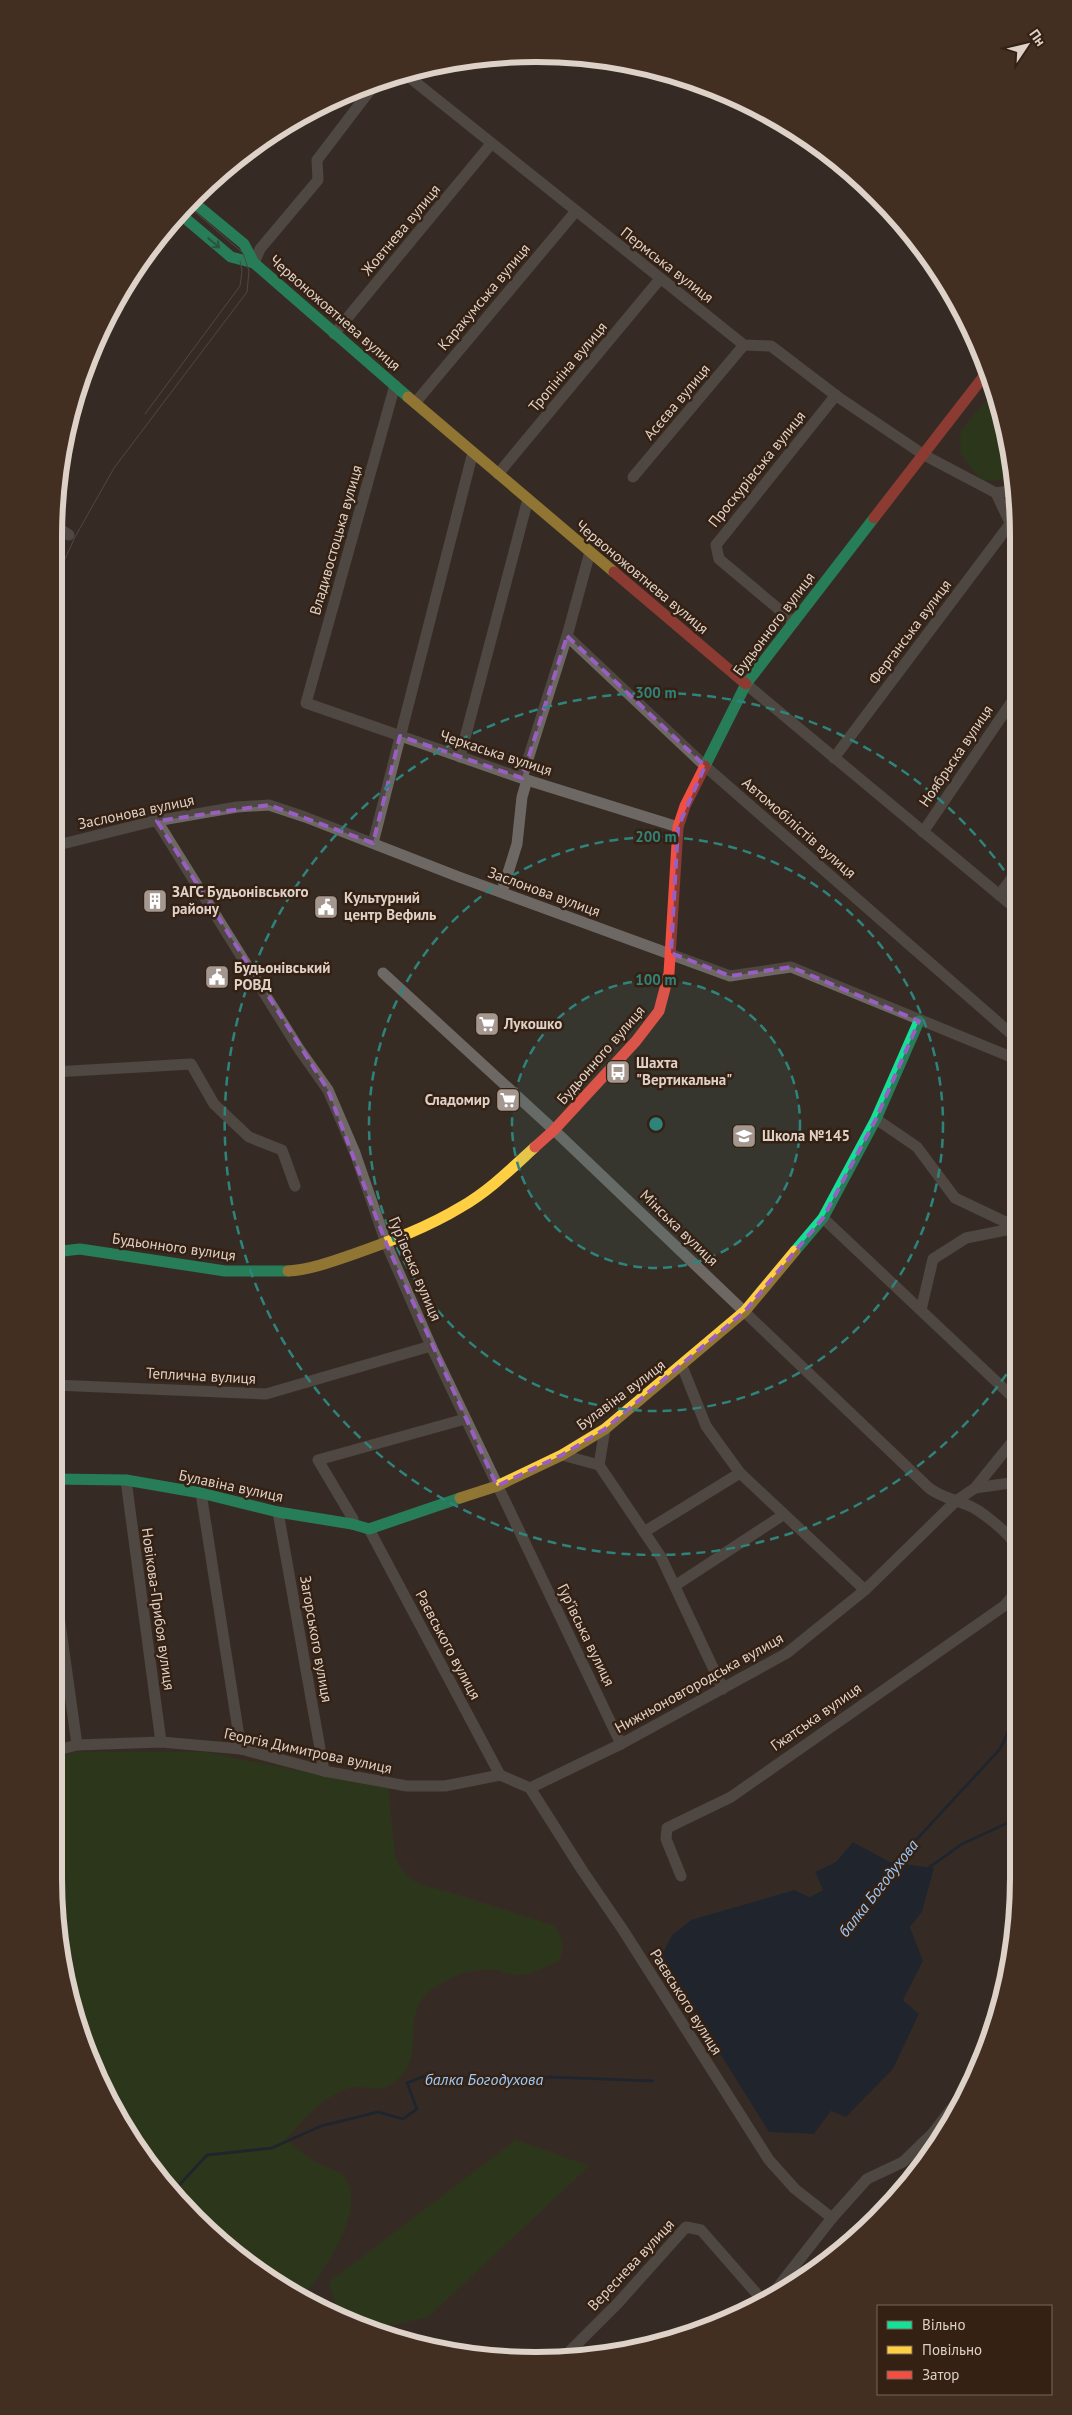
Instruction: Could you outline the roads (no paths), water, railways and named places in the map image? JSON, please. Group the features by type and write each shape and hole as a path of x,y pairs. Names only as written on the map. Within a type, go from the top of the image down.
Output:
{"main road":[{"name":"Червоножовтнева вулиця","path":"197,205 244,244 254,263 334,334 746,684"},
{"name":"Червоножовтнева вулиця","path":"185,219 231,257 254,263"},
{"name":"Будьонного вулиця","path":"62,1251 80,1249 225,1271 291,1271 336,1260 386,1243 429,1225 463,1206 499,1180 554,1130 636,1041 659,1011 669,973 678,827 685,806 746,684 982,379"},
{"name":"Булавіна вулиця","path":"62,1479 126,1480 201,1493 278,1512 352,1524 369,1529 497,1486 562,1455 605,1429 745,1311 823,1218 876,1120 919,1020"}],"street":[{"name":"Пермська вулиця","path":"412,79 490,144 744,345"},
{"path":"254,263 260,249 318,180 317,160 368,94"},
{"name":"Жовтнева вулиця","path":"334,334 490,144"},
{"name":"Каракумська вулиця","path":"415,403 576,211"},
{"name":"Тропініна вулиця","path":"498,474 660,279"},
{"path":"744,345 771,346 836,395 924,455 996,492 1007,491"},
{"name":"Асєєва вулиця","path":"633,477 744,345"},
{"name":"Владивостоцька вулиця","path":"306,703 395,386"},
{"name":"Проскурівська вулиця","path":"794,622 719,559 716,545 836,395"},
{"path":"373,843 473,452"},
{"name":"Ферганська вулиця","path":"996,492 1009,521"},
{"path":"460,757 528,499"},
{"path":"62,531 69,535"},
{"name":"Ферганська вулиця","path":"834,758 1010,531"},
{"path":"502,892 518,844 525,779 590,552"},
{"name":"Автомобілістів вулиця","path":"567,636 705,766 1010,1033"},
{"name":"Червоножовтнева вулиця","path":"746,684 1010,904"},
{"name":"Черкаська вулиця","path":"306,703 525,779 678,827"},
{"name":"Ноябрьска вулиця","path":"923,832 1010,704"},
{"name":"Заслонова вулиця","path":"62,844 157,821 238,807 269,805 730,976 791,968 1010,1057"},
{"name":"Гур’ївська вулиця","path":"157,821 299,1049 328,1090 355,1153 386,1243 431,1346 621,1744"},
{"path":"999,895 1010,881"},
{"name":"Мінська вулиця","path":"383,973 554,1130 929,1488 944,1498 956,1501"},
{"path":"62,1072 191,1064 214,1104 249,1137 282,1150 295,1186"},
{"path":"876,1120 917,1147 955,1198 1010,1225"},
{"path":"823,1218 1010,1393"},
{"path":"921,1310 933,1259 966,1238 1010,1229"},
{"name":"Теплична вулиця","path":"62,1384 266,1394 431,1346"},
{"path":"682,1366 706,1426 740,1474 865,1590"},
{"path":"352,1524 353,1518 318,1460 465,1419"},
{"path":"599,1465 605,1429"},
{"name":"Нижньоновгородська вулиця","path":"530,1788 621,1744 787,1653 865,1590 956,1501 975,1488 1010,1445"},
{"path":"562,1455 599,1465 661,1557 723,1689"},
{"path":"644,1532 740,1474"},
{"name":"Новікова-Прибоя вулиця","path":"126,1480 161,1742"},
{"path":"975,1488 1010,1483"},
{"path":"201,1493 241,1749"},
{"path":"956,1501 968,1504 1010,1537"},
{"name":"Загорського вулиця","path":"278,1512 324,1771"},
{"path":"676,1586 783,1515"},
{"name":"Раєвського вулиця","path":"369,1529 500,1775"},
{"name":"Гжатська вулиця","path":"681,1876 666,1839 667,1828 731,1797 1004,1606 1010,1599"},
{"path":"62,1637 77,1745"},
{"name":"Георгія Димитрова вулиця","path":"62,1749 77,1745 161,1742 241,1749 324,1771 407,1786 445,1786 500,1775"},
{"path":"500,1775 530,1788"},
{"name":"Раєвського вулиця","path":"530,1788 769,2160 795,2189 832,2218"},
{"path":"776,2287 832,2218 867,2179 903,2162 930,2142"},
{"name":"Вереснева вулиця","path":"570,2351 618,2303 686,2227 701,2230 760,2296"}],"water":[{"path":"853,1842 890,1862 934,1868 922,1912 910,1927 923,1961 903,2000 919,2014 893,2069 846,2117 831,2111 814,2134 769,2132 660,1958 672,1935 691,1920 794,1890 810,1897 823,1890 815,1872 836,1862"}],"waterway":[{"name":"балка Богодухова","path":"893,1865 1000,1749 1010,1728"},
{"path":"927,1869 962,1844 1010,1822"},
{"name":"балка Богодухова","path":"177,2187 207,2155 272,2148 321,2126 378,2112 403,2119 417,2109 407,2083 425,2076 503,2079 551,2077 653,2081"}],"tram line":[{"path":"62,565 75,537 114,468 247,292 249,271 243,253 193,210"},
{"path":"145,414 240,286 242,271 240,261"}],"place":[{"name":"ЗАГС Будьонівського району","path":"155,901"},
{"name":"Культурний центр Вефиль","path":"326,907"},
{"name":"Будьонівський РОВД","path":"217,977"},
{"name":"Лукошко","path":"487,1024"},
{"name":"Шахта \"Вертикальна\"","path":"618,1072"},
{"name":"Сладомир","path":"508,1100"},
{"name":"Школа №145","path":"744,1136"}]}
